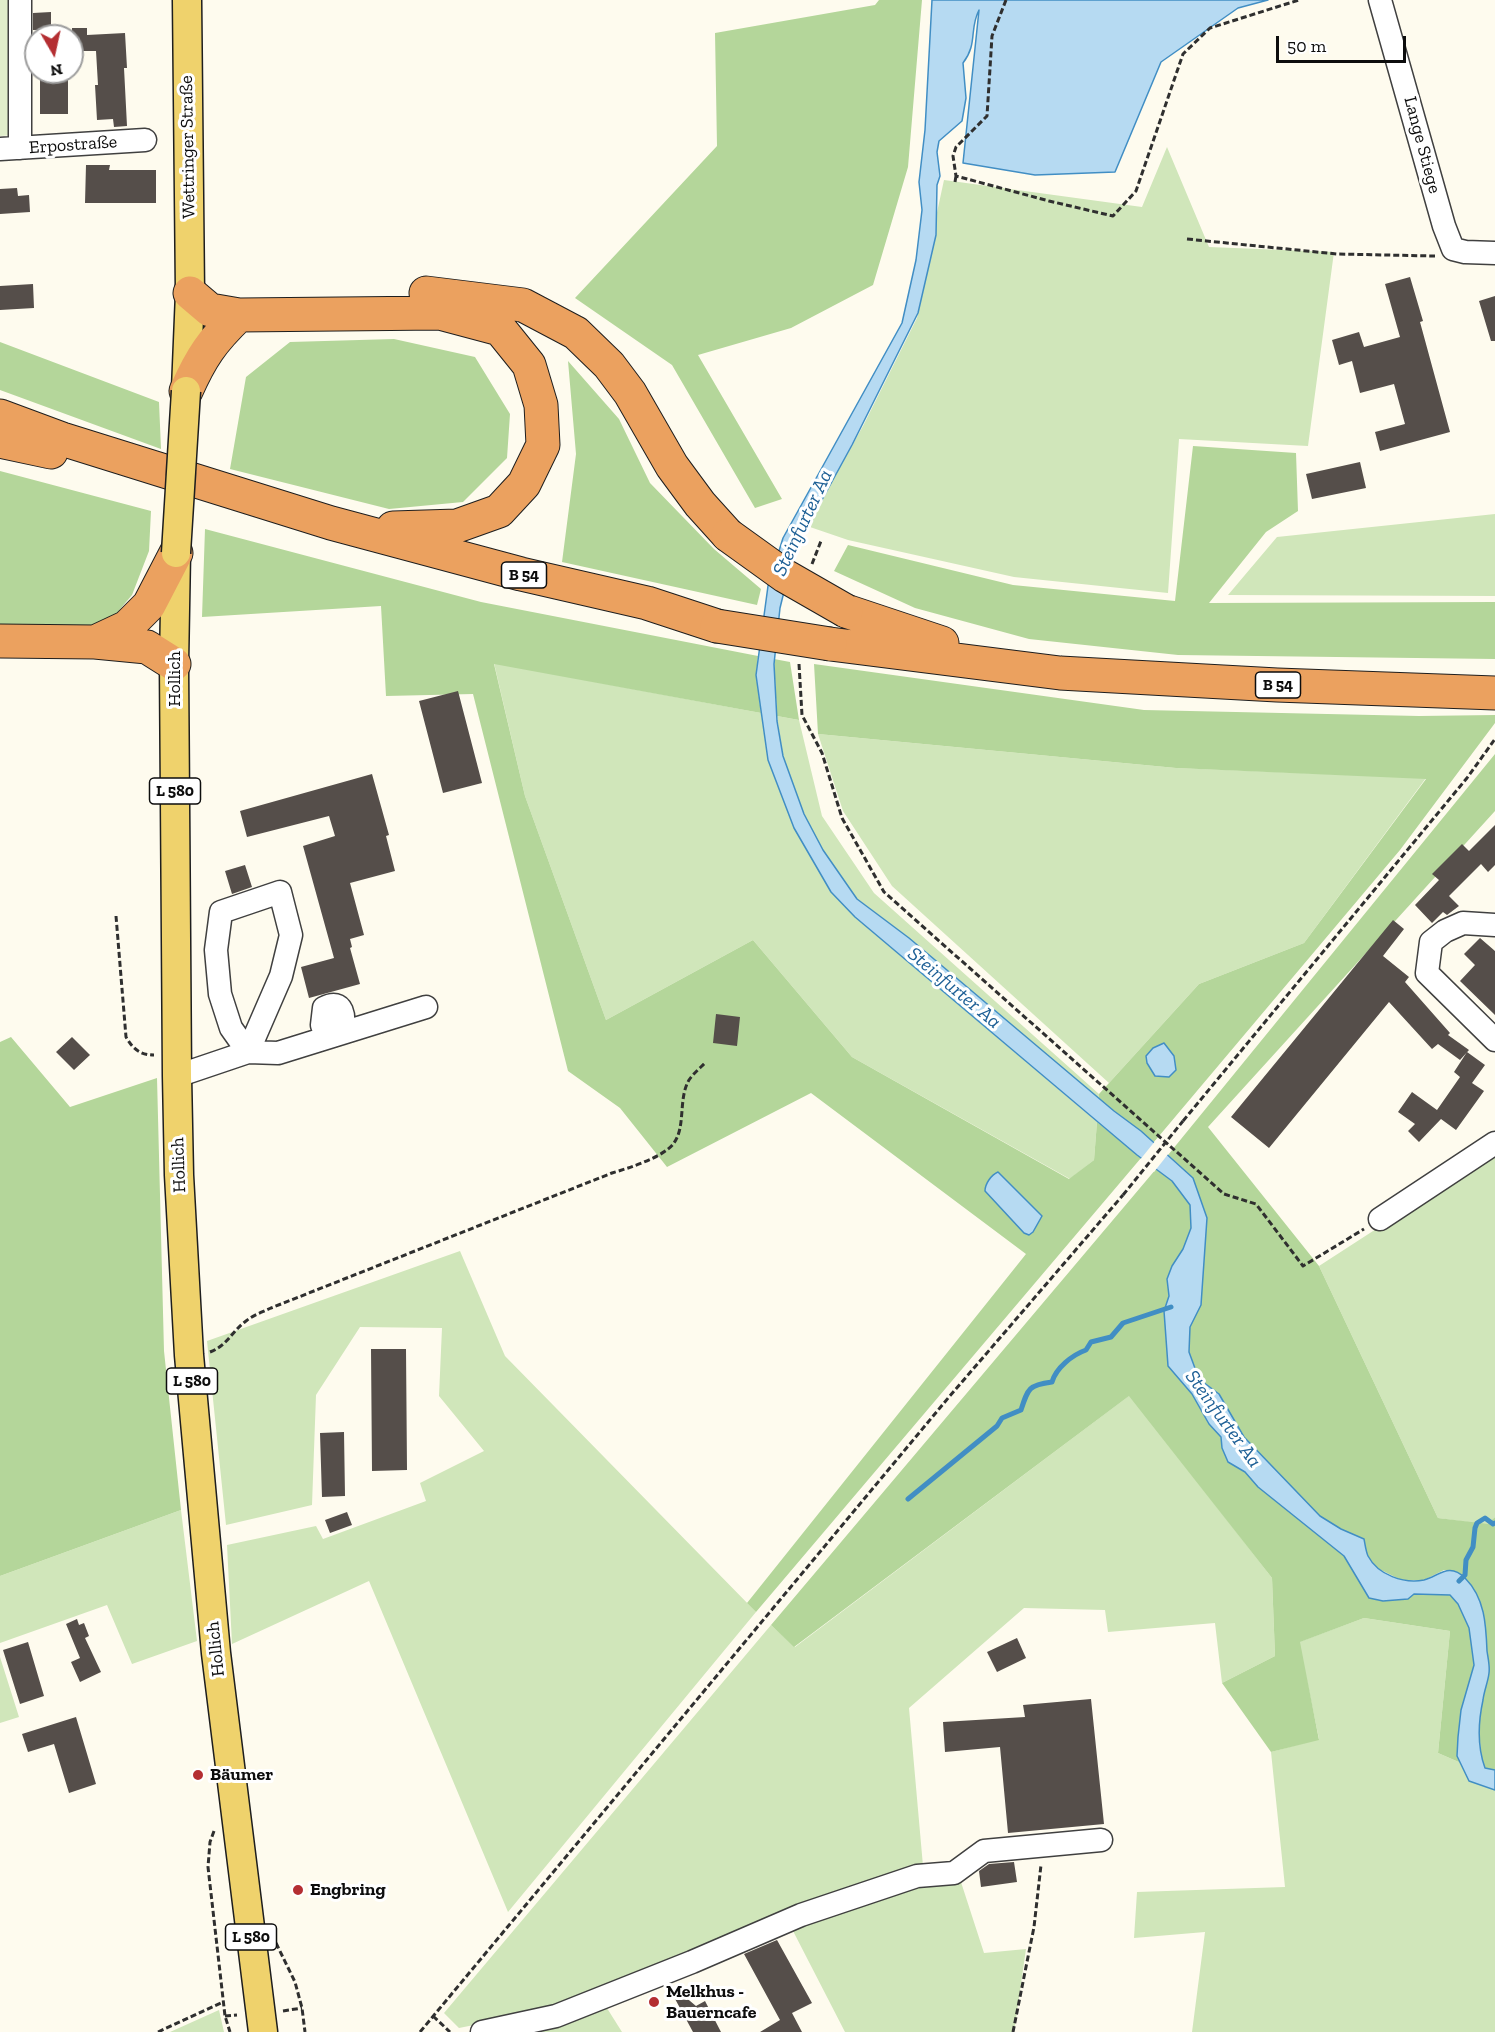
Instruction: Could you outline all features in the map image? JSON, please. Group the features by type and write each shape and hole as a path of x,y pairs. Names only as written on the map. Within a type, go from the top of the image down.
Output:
{"highway":[{"path":"190,293 210,310 239,315 440,313 500,329 529,365 541,405 543,445 524,484 499,511 457,526 404,529 331,523"},
{"path":"190,293 437,293 524,305 576,333 609,365 630,393 672,466 700,504 728,535 785,576 846,611 929,639 1060,672"},
{"path":"186,391 199,362 210,345 239,315"},
{"name":"B 54","path":"0,416 62,439 331,523 521,574 647,603 717,626"},
{"name":"B 54","path":"0,432 274,526 381,556 550,597 659,618 830,644 1060,672 1277,685 1495,693"},
{"path":"0,441 63,455"},
{"path":"95,642 127,627 149,605 176,553"},
{"path":"0,641 95,642 147,647 174,664"},
{"path":"0,658 174,664"}],"main road":[{"name":"Wettringer Straße","path":"187,0 190,293"},
{"name":"Hollich","path":"190,293 176,553 174,664 179,1175 189,1355 216,1653 262,2032"}],"street":[{"path":"10,149 20,0"},
{"name":"Lange Stiege","path":"1380,0 1444,226 1453,249"},
{"name":"Erpostraße","path":"10,149 145,140"},
{"path":"1453,249 1465,252 1495,253"},
{"path":"280,892 291,935 281,976 248,1052 231,1028 220,994 216,950 221,912 280,892"},
{"path":"1495,925 1463,922 1445,932 1431,942 1427,973 1495,1040"},
{"path":"177,1066 248,1052 278,1053 426,1007"},
{"path":"1380,1218 1495,1143"},
{"path":"482,2032 556,2016 692,1962 801,1915 917,1876 954,1873 984,1851 1101,1840"}],"path":[{"path":"955,182 953,156 956,147 987,116 992,36 1006,0"},
{"path":"956,176 1113,216 1136,191 1183,54 1210,28 1299,0"},
{"path":"1188,239 1337,254 1437,256 1453,249"},
{"path":"809,572 821,541"},
{"path":"799,662 802,716 822,753 842,818 884,892 1224,1194 1256,1204 1303,1266 1380,1218"},
{"path":"420,2032 949,1396 1123,1195 1467,778 1495,739"},
{"path":"116,916 126,1037 133,1048 145,1055 177,1066"},
{"path":"189,1355 218,1349 246,1321 271,1308 612,1173 642,1164 673,1144 679,1133 681,1108 689,1080 705,1063"},
{"path":"1013,2032 1034,1927 1043,1846"},
{"path":"158,2032 223,2002 230,2032"},
{"path":"433,2016 450,2032"}],"green space":[{"path":"0,0 14,0 13,135 0,136"},
{"path":"879,0 922,0 908,167 873,285 791,328 698,355 782,499 755,508 672,365 575,298 717,146 715,33 875,5"},
{"path":"1167,147 1209,247 1334,252 1308,446 1179,439 1168,593 1014,577 848,540 807,526 863,426 917,318 936,235 936,217 944,180 1142,207"},
{"path":"394,339 475,357 510,414 507,458 463,502 389,509 230,469 246,377 290,342"},
{"path":"0,342 159,402 161,449 0,390"},
{"path":"568,361 619,419 650,483 714,549 761,589 757,605 562,562 576,454"},
{"path":"1193,446 1296,453 1298,511 1266,532 1209,603 1495,602 1495,659 1178,655 1029,639 915,608 834,571 848,545 1013,585 1175,601"},
{"path":"0,471 151,511 149,551 132,595 110,621 67,631 0,626"},
{"path":"1495,514 1495,596 1228,595 1277,537"},
{"path":"205,529 481,602 758,656 756,675 761,713 494,664 525,796 606,1020 753,940 852,1057 1069,1179 1094,1160 1097,1122 1141,1158 756,1612 747,1603 1026,1254 811,1093 667,1167 620,1108 568,1071 473,694 386,696 381,606 202,617"},
{"path":"774,659 790,662 799,720 777,716"},
{"path":"494,663 761,713 768,760 794,828 831,892 855,917 1097,1122 1094,1160 1070,1179 852,1057 753,940 606,1020 525,796"},
{"path":"814,664 1144,710 1419,716 1495,715 1495,723 1400,850 1154,1142 1099,1099 1099,1094 1199,984 1304,943 1426,779 1176,768 818,734"},
{"path":"777,716 799,720 822,816 874,893 1099,1094 1099,1099 909,938 857,899 823,850 804,814 783,756"},
{"path":"818,734 1176,768 1426,778 1304,943 1199,984 1109,1083 892,886 843,811"},
{"path":"1495,754 1495,811 1208,1127 1319,1266 1438,1518 1488,1524 1495,1517 1495,1770 1485,1768 1481,1755 1479,1728 1482,1701 1476,1593 1464,1577 1444,1570 1424,1580 1401,1580 1377,1568 1367,1555 1364,1539 1320,1516 1244,1437 1219,1394 1199,1379 1189,1352 1190,1327 1201,1305 1193,1178 1168,1155"},
{"path":"11,1037 70,1107 157,1078 164,1351 181,1510 0,1576 0,1042"},
{"path":"1495,1152 1495,1517 1489,1525 1438,1518 1319,1266"},
{"path":"1156,1169 1172,1181 1190,1205 1191,1228 1167,1279 1169,1296 1164,1311 1168,1366 1192,1394 1209,1424 1221,1437 1222,1448 1228,1462 1245,1472 1258,1487 1344,1556 1369,1598 1383,1601 1408,1599 1413,1594 1450,1595 1458,1604 1469,1628 1474,1665 1461,1710 1457,1755 1461,1763 1438,1753 1450,1631 1364,1618 1300,1642 1319,1740 1271,1752 1222,1683 1275,1656 1272,1578 1129,1396 794,1647 771,1625"},
{"path":"460,1251 505,1356 756,1612 508,1912 369,1581 232,1644 227,1545 316,1526 323,1539 426,1501 420,1483 484,1451 439,1396 442,1328 360,1327 316,1395 312,1505 226,1525 207,1341"},
{"path":"1130,1395 1272,1578 1275,1656 1222,1683 1215,1623 1108,1632 1105,1610 1024,1608 909,1708 923,1866 554,2009 459,2028 444,2013 771,1625 795,1647"},
{"path":"181,1510 197,1641 132,1664 107,1605 0,1643 0,1576"},
{"path":"1364,1618 1450,1631 1438,1753 1461,1763 1469,1781 1495,1790 1495,2032 1192,2032 1205,1932 1134,1938 1137,1892 1285,1887 1271,1752 1319,1739 1299,1642"},
{"path":"0,1657 19,1717 0,1723"},
{"path":"960,1879 984,1953 1026,1949 1014,2032 845,2032 792,1929 920,1884"},
{"path":"605,2005 622,2032 527,2032"},
{"path":"219,2010 224,2032 170,2032"}],"water":[{"name":"Steinfurter Aa","path":"932,0 1268,0 1238,8 1161,62 1115,172 1035,175 963,163 979,10 974,24 972,43 963,63 966,98 962,121 939,141 937,152 940,176 937,185 936,235 918,313 852,445 794,551 780,608 774,664 777,721 783,756 804,814 823,850 857,899 909,938 1114,1111 1141,1131 1193,1178 1207,1218 1201,1305 1190,1327 1189,1352 1199,1379 1219,1394 1244,1437 1320,1516 1364,1539 1368,1556 1378,1568 1392,1577 1408,1581 1424,1580 1444,1571 1454,1571 1472,1586 1483,1612 1489,1668 1480,1717 1480,1743 1485,1768 1495,1770 1495,1790 1469,1781 1457,1756 1461,1710 1474,1665 1469,1628 1458,1604 1450,1595 1414,1594 1408,1599 1383,1601 1369,1598 1344,1556 1258,1487 1245,1472 1228,1462 1222,1448 1221,1437 1209,1424 1192,1394 1168,1366 1164,1311 1169,1296 1167,1279 1191,1228 1190,1205 1172,1181 1137,1155 855,917 831,892 794,828 768,760 756,675 768,586 783,538 902,323 916,260 922,210 919,182 925,130"},
{"path":"1164,1043 1174,1056 1176,1070 1169,1077 1155,1076 1147,1063 1146,1056 1153,1048"},
{"path":"998,1172 1042,1216 1029,1235 1024,1233 985,1191 989,1180"}],"pier":[{"path":"1156,1140 1169,1153 1154,1172 1139,1161"}],"building":[{"path":"51,12 51,24 33,24 33,13"},
{"path":"84,28 87,28 87,35 125,33 127,126 114,127 113,119 97,120 96,51 84,51"},
{"path":"40,84 68,84 68,114 40,114"},
{"path":"86,165 110,165 109,170 156,170 156,203 85,203"},
{"path":"17,188 18,196 29,195 30,212 0,214 0,189"},
{"path":"1410,277 1450,432 1380,451 1375,432 1405,424 1394,384 1360,393 1352,361 1339,365 1332,340 1359,332 1364,347 1400,337 1385,284"},
{"path":"33,284 34,308 0,310 0,286"},
{"path":"1495,296 1495,341 1491,341 1479,301"},
{"path":"1360,462 1366,488 1312,499 1306,474"},
{"path":"458,691 482,783 443,793 419,701"},
{"path":"372,774 389,835 386,836 395,871 350,883 364,935 350,939 352,947 350,948 360,984 309,998 301,967 334,958 303,846 335,836 329,816 247,837 240,811"},
{"path":"1495,825 1495,865 1488,872 1481,864 1449,896 1459,906 1447,915 1443,912 1432,923 1415,905 1439,880 1432,874 1462,844 1469,851"},
{"path":"245,865 252,887 232,894 225,871"},
{"path":"1393,920 1404,929 1383,956 1409,977 1405,982 1450,1033 1448,1035 1469,1050 1460,1060 1438,1044 1432,1049 1389,1002 1269,1148 1231,1117"},
{"path":"1480,938 1495,951 1495,1015 1460,981 1475,965 1464,954"},
{"path":"716,1014 740,1017 737,1046 713,1043"},
{"path":"72,1037 90,1055 74,1070 56,1052"},
{"path":"1467,1052 1485,1065 1472,1083 1484,1091 1456,1130 1441,1119 1419,1142 1408,1131 1415,1124 1398,1112 1412,1092 1437,1110 1460,1077 1454,1072"},
{"path":"371,1349 406,1349 407,1470 372,1471"},
{"path":"344,1432 345,1496 322,1497 320,1433"},
{"path":"347,1512 352,1525 330,1533 325,1520"},
{"path":"77,1619 79,1625 84,1623 89,1636 85,1638 101,1672 80,1682 71,1662 80,1658 66,1624"},
{"path":"1017,1638 1026,1658 997,1672 987,1652"},
{"path":"28,1642 44,1696 20,1704 3,1650"},
{"path":"1091,1699 1104,1824 1008,1833 1000,1747 945,1752 943,1722 1025,1717 1023,1705"},
{"path":"76,1717 96,1784 69,1793 54,1744 28,1752 22,1734"},
{"path":"1014,1862 1017,1882 981,1887 979,1871 989,1864"},
{"path":"777,1940 812,2003 792,2013 802,2032 760,2032 780,2020 744,1954"},
{"path":"671,1985 696,2006 705,2001 721,2032 693,2032 668,1986"}],"waterway":[{"path":"908,1499 997,1426 1002,1418 1021,1410 1030,1389 1052,1382 1061,1367 1075,1355 1086,1350 1091,1342 1111,1337 1123,1323 1171,1307"},
{"path":"1459,1581 1465,1575 1466,1560 1473,1547 1477,1523 1485,1518 1495,1523"}],"place":[{"name":"Bäumer","path":"198,1775"},
{"name":"Engbring","path":"298,1890"},
{"name":"Melkhus - Bauerncafe","path":"654,2002"}]}
